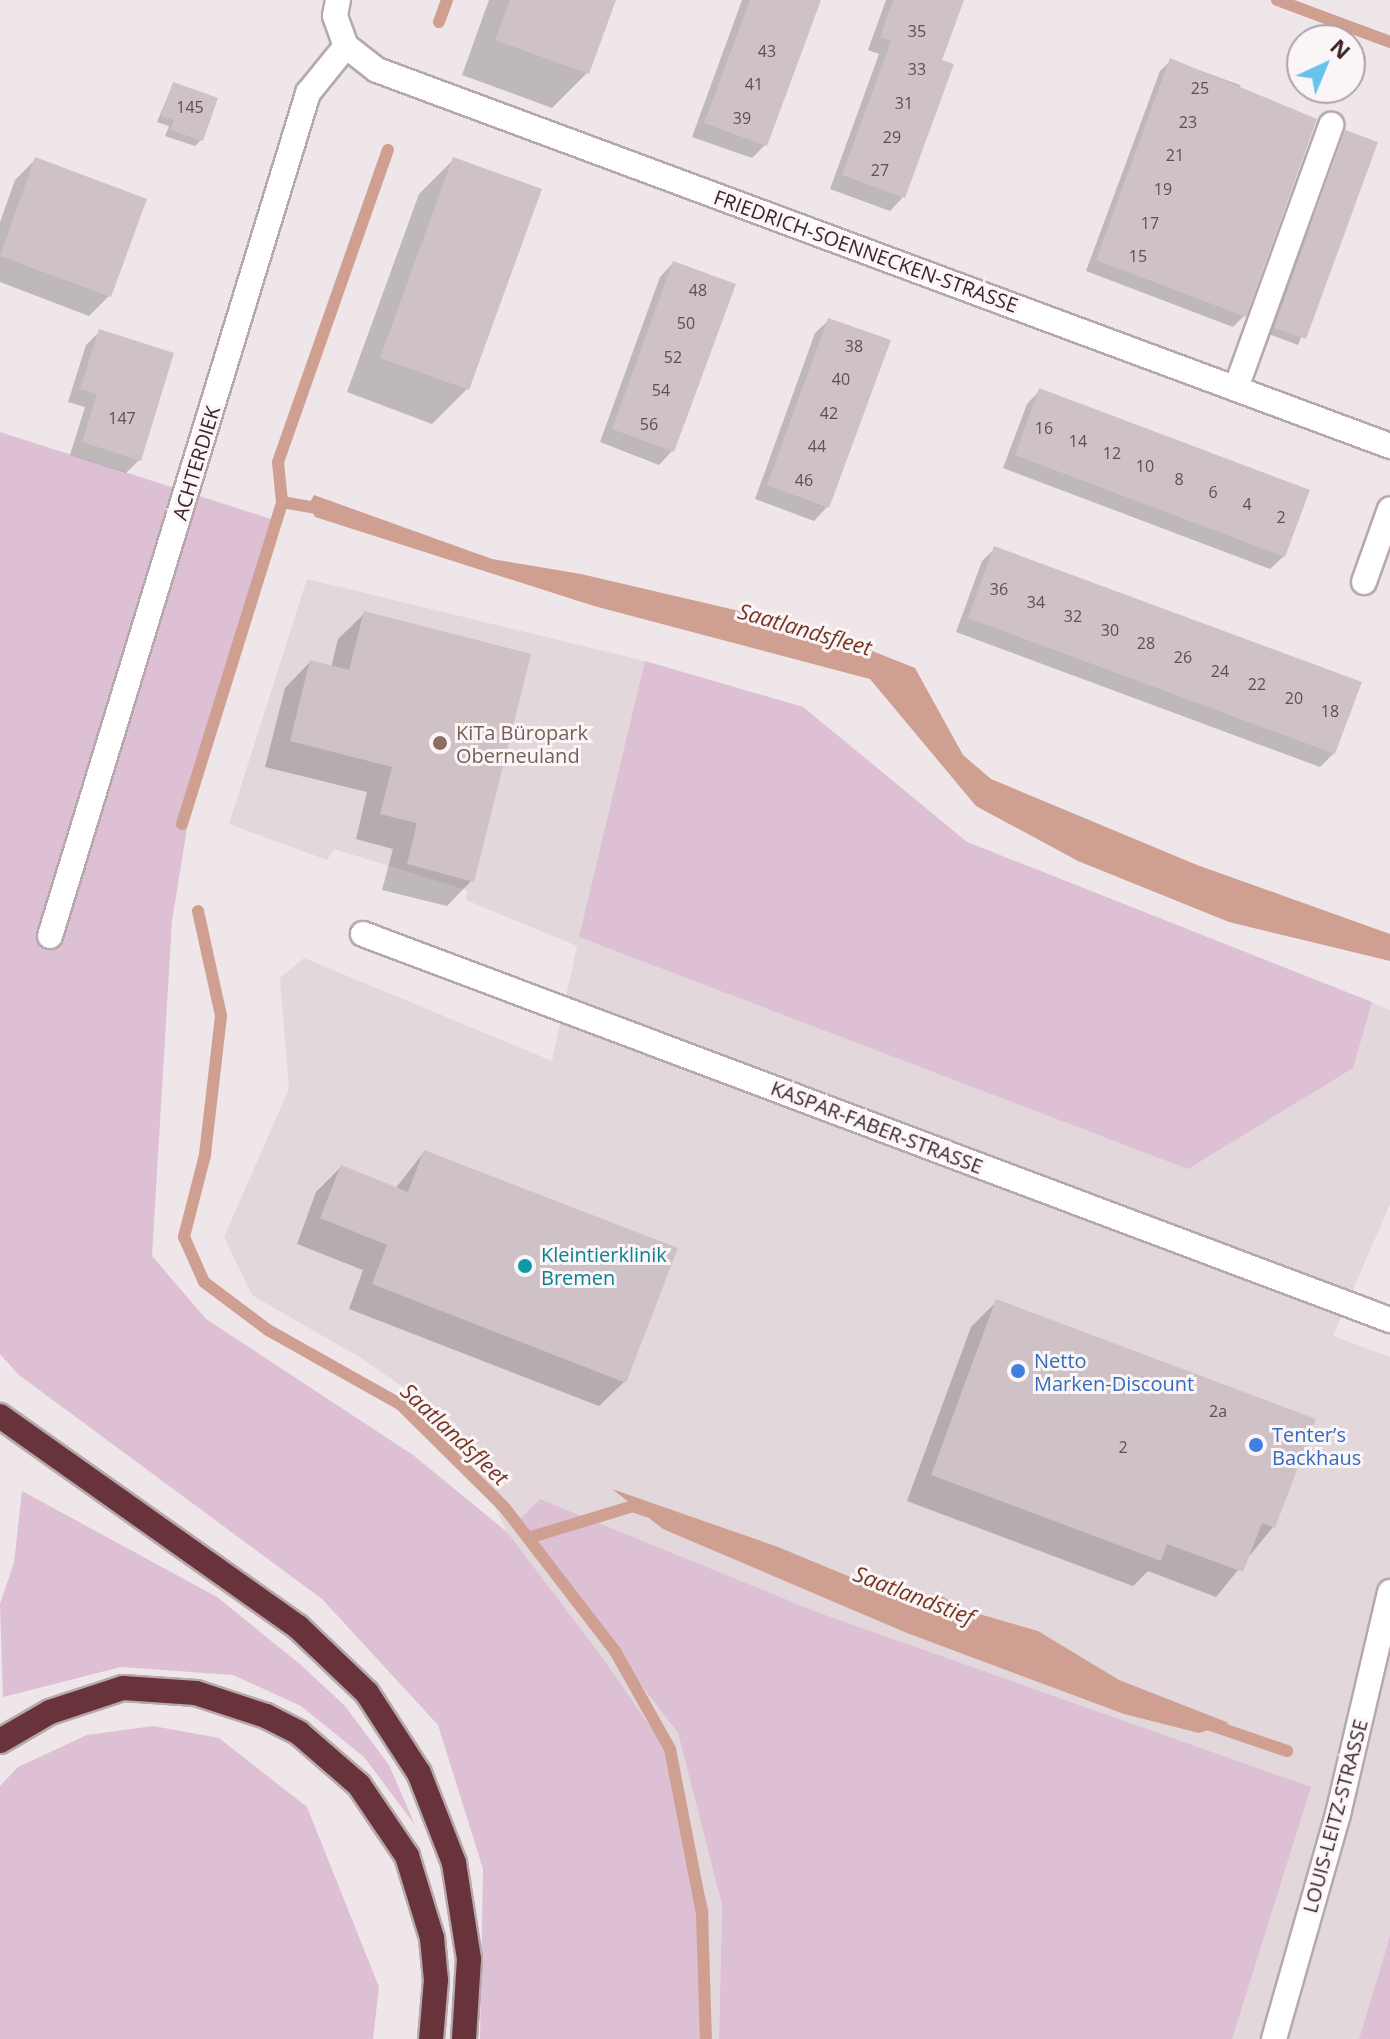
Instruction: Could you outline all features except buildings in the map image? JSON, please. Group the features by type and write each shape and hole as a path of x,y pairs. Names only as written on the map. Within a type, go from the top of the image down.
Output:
{"highway":[{"path":"0,1416 298,1627 367,1693 419,1773 454,1863 469,1959 464,2039"},
{"path":"0,1741 50,1712 123,1688 208,1696 299,1733 359,1785 407,1856 432,1938 436,1980 431,2039"}],"street":[{"path":"338,0 335,16 346,46"},
{"name":"FRIEDRICH-SOENNECKEN-STRASSE","path":"346,46 377,70 1390,446"},
{"name":"ACHTERDIEK","path":"50,936 308,93 346,46"},
{"path":"1236,388 1331,125"},
{"path":"1364,582 1390,509"},
{"name":"KASPAR-FABER-STRASSE","path":"363,934 1390,1320"},
{"name":"LOUIS-LEITZ-STRASSE","path":"1274,2039 1338,1814 1390,1592"}],"shaded area":[{"path":"0,432 271,519 196,772 172,921 152,1256 206,1319 413,1455 507,1532 604,1660 666,1749 709,1909 707,2039 480,2039 483,1869 438,1725 322,1599 19,1375 0,1354"},
{"path":"307,579 645,661 803,707 967,842 1390,1010 1390,1204 1333,1336 1390,1357 1390,1936 1359,2039 1199,2039 822,1614 540,1499 516,1524 678,1733 722,1905 719,2039 707,2039 709,1909 666,1749 507,1532 455,1423 361,1358 252,1295 224,1237 289,1089 280,978 304,958 552,1061 577,946 466,900 467,890 334,849 327,860 229,824"},
{"path":"645,661 803,707 967,842 1372,1002 1353,1068 1188,1169 579,937"},
{"path":"22,1491 217,1597 301,1665 345,1706 389,1765 415,1825 364,1757 301,1706 233,1675 121,1667 3,1697 0,1604 14,1563"},
{"path":"540,1499 822,1614 1311,1787 1232,2039 719,2039 722,1905 678,1733 516,1523"},
{"path":"153,1726 219,1738 307,1807 379,1987 373,2039 0,2039 0,1786 18,1767 87,1735"},
{"path":"1390,1936 1390,2039 1359,2039"}],"water":[{"path":"314,495 492,559 581,574 817,629 915,668 963,755 991,779 1197,865 1390,934 1390,961 1229,922 1078,861 976,806 870,679 594,606 315,517 309,504"},
{"path":"612,1489 778,1547 913,1603 942,1596 962,1609 1038,1631 1119,1680 1229,1723 1199,1733 1124,1714 907,1633 663,1529"}],"waterway":[{"name":"Saatlandsfleet","path":"439,22 447,0"},
{"name":"Saatlandsfleet","path":"1277,0 1390,42"},
{"name":"Saatlandsfleet","path":"182,824 282,502 278,462 388,150"},
{"name":"Saatlandsfleet","path":"282,502 322,509"},
{"name":"Saatlandsfleet","path":"198,911 221,1016 205,1155 184,1237 204,1282 268,1330 400,1404 504,1507 615,1651 670,1749 702,1914 706,2039"},
{"name":"Saatlandstief","path":"528,1538 633,1506 647,1511"},
{"name":"Saatlandstief","path":"1202,1722 1287,1751"}],"place":[{"name":"KiTa Büropark Oberneuland","path":"440,743"},
{"name":"Kleintierklinik Bremen","path":"525,1266"},
{"name":"Netto Marken-Discount","path":"1018,1371"},
{"name":"Tenter’s Backhaus","path":"1256,1445"}]}
